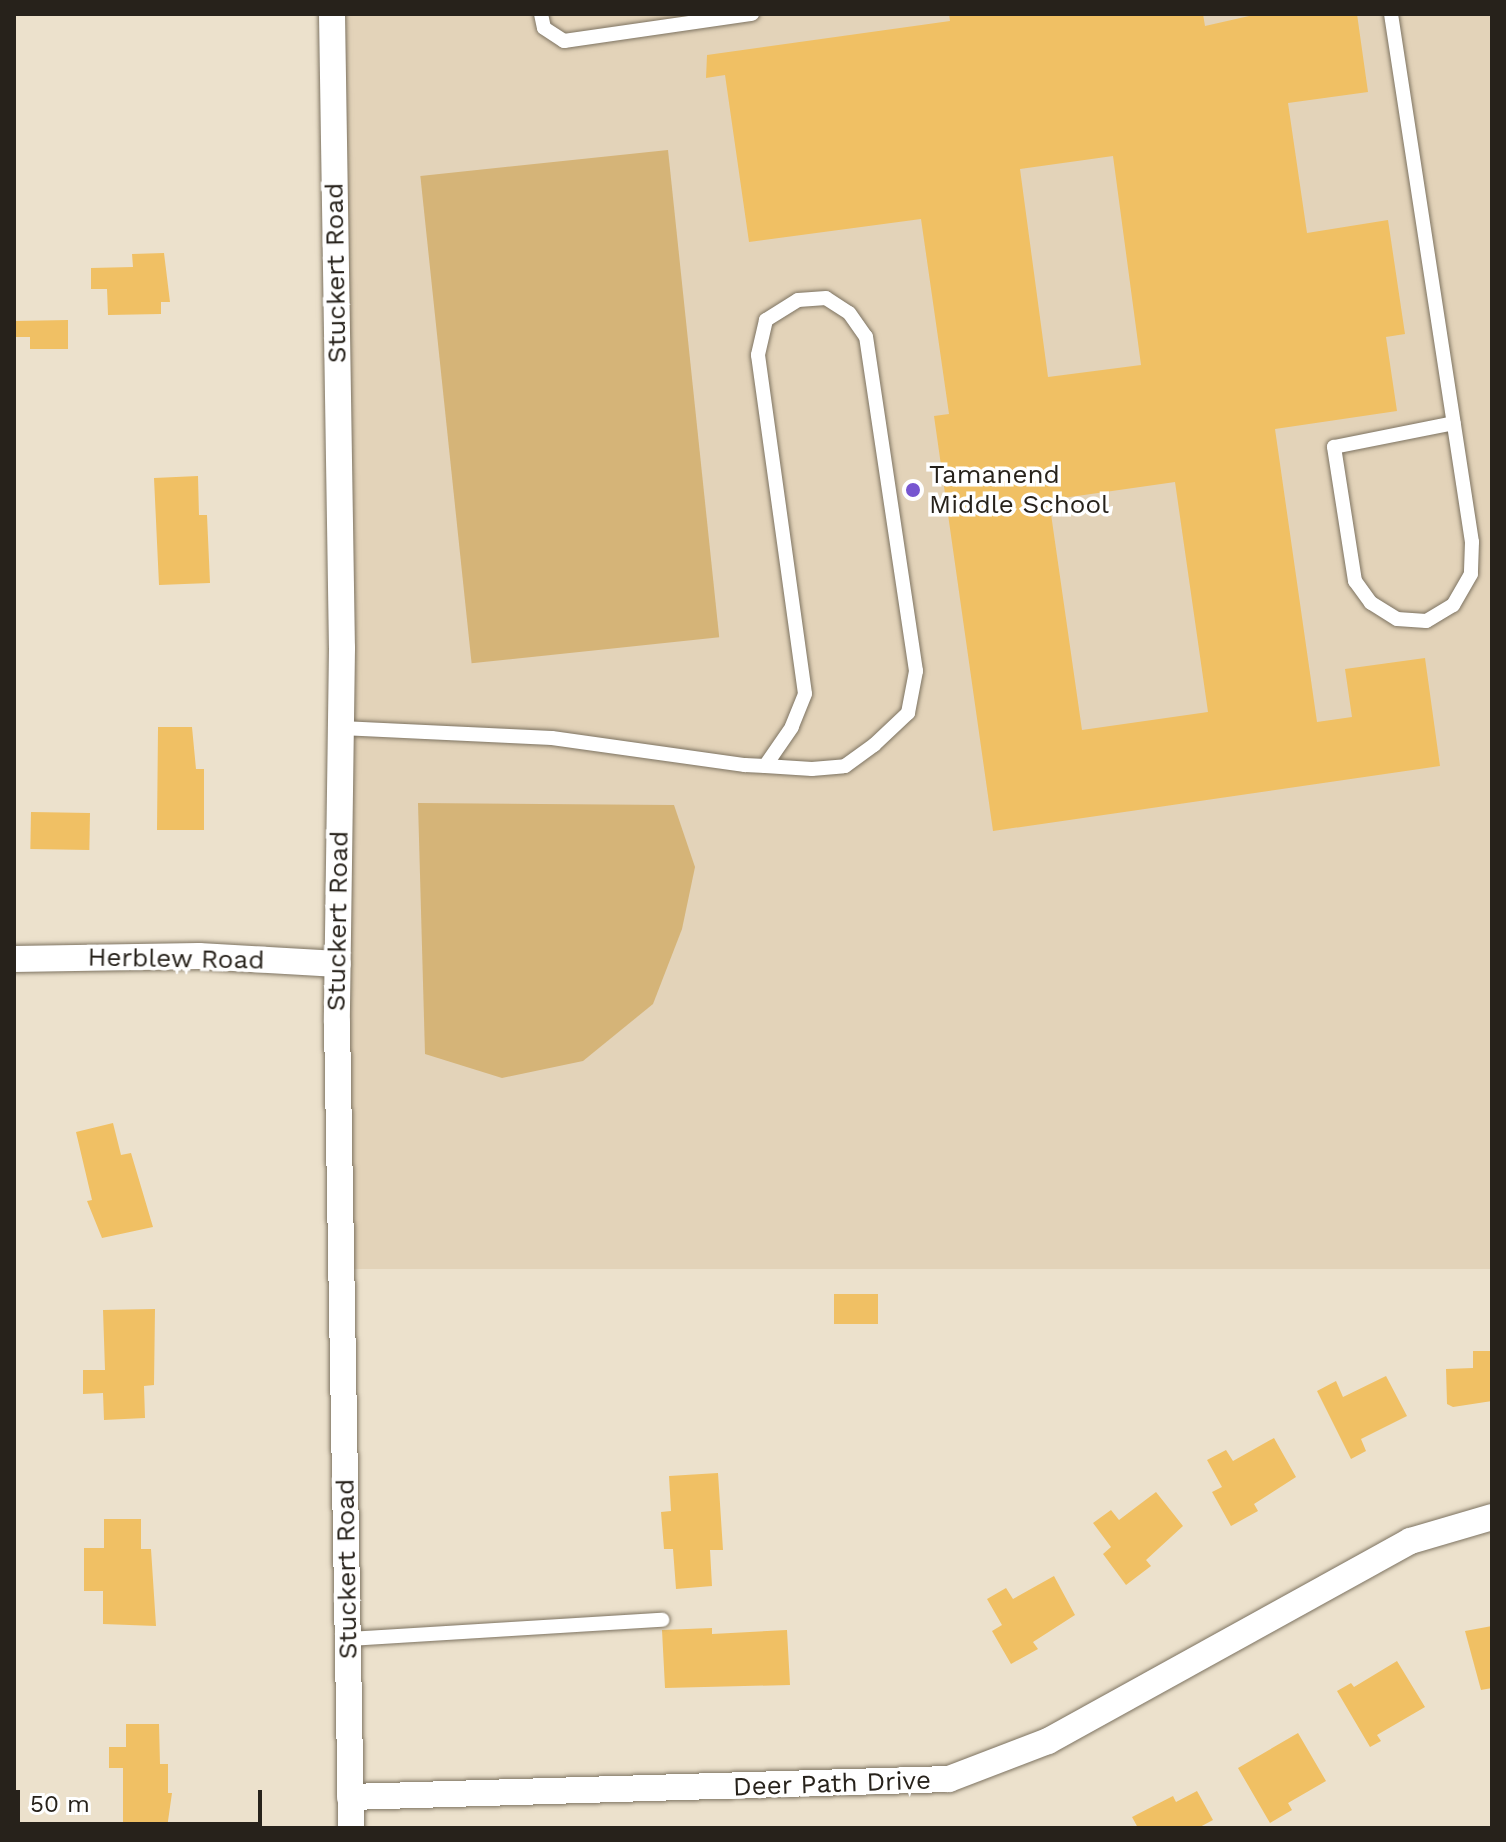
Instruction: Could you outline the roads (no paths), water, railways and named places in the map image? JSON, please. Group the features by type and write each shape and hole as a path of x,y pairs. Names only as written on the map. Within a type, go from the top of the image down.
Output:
{"street":[{"name":"Stuckert Road","path":"332,14 341,728 338,964 351,1828"},
{"name":"Herblew Road","path":"14,959 199,956 338,964"},
{"name":"Deer Path Drive","path":"350,1797 949,1779 1048,1741 1410,1541 1492,1517"}],"lane":[{"path":"541,14 544,28 564,41 752,14"},
{"path":"1391,14 1454,423 1472,542 1471,574 1453,605 1426,621 1397,619 1371,603 1355,581 1334,447 1454,423"},
{"path":"341,728 552,738 765,766 845,766 908,713 916,671 866,337 849,313 826,298 798,300 766,320 758,355 805,694 792,727 765,766"},
{"path":"348,1639 662,1620"}],"place":[{"name":"Tamanend Middle School","path":"913,490"}]}
